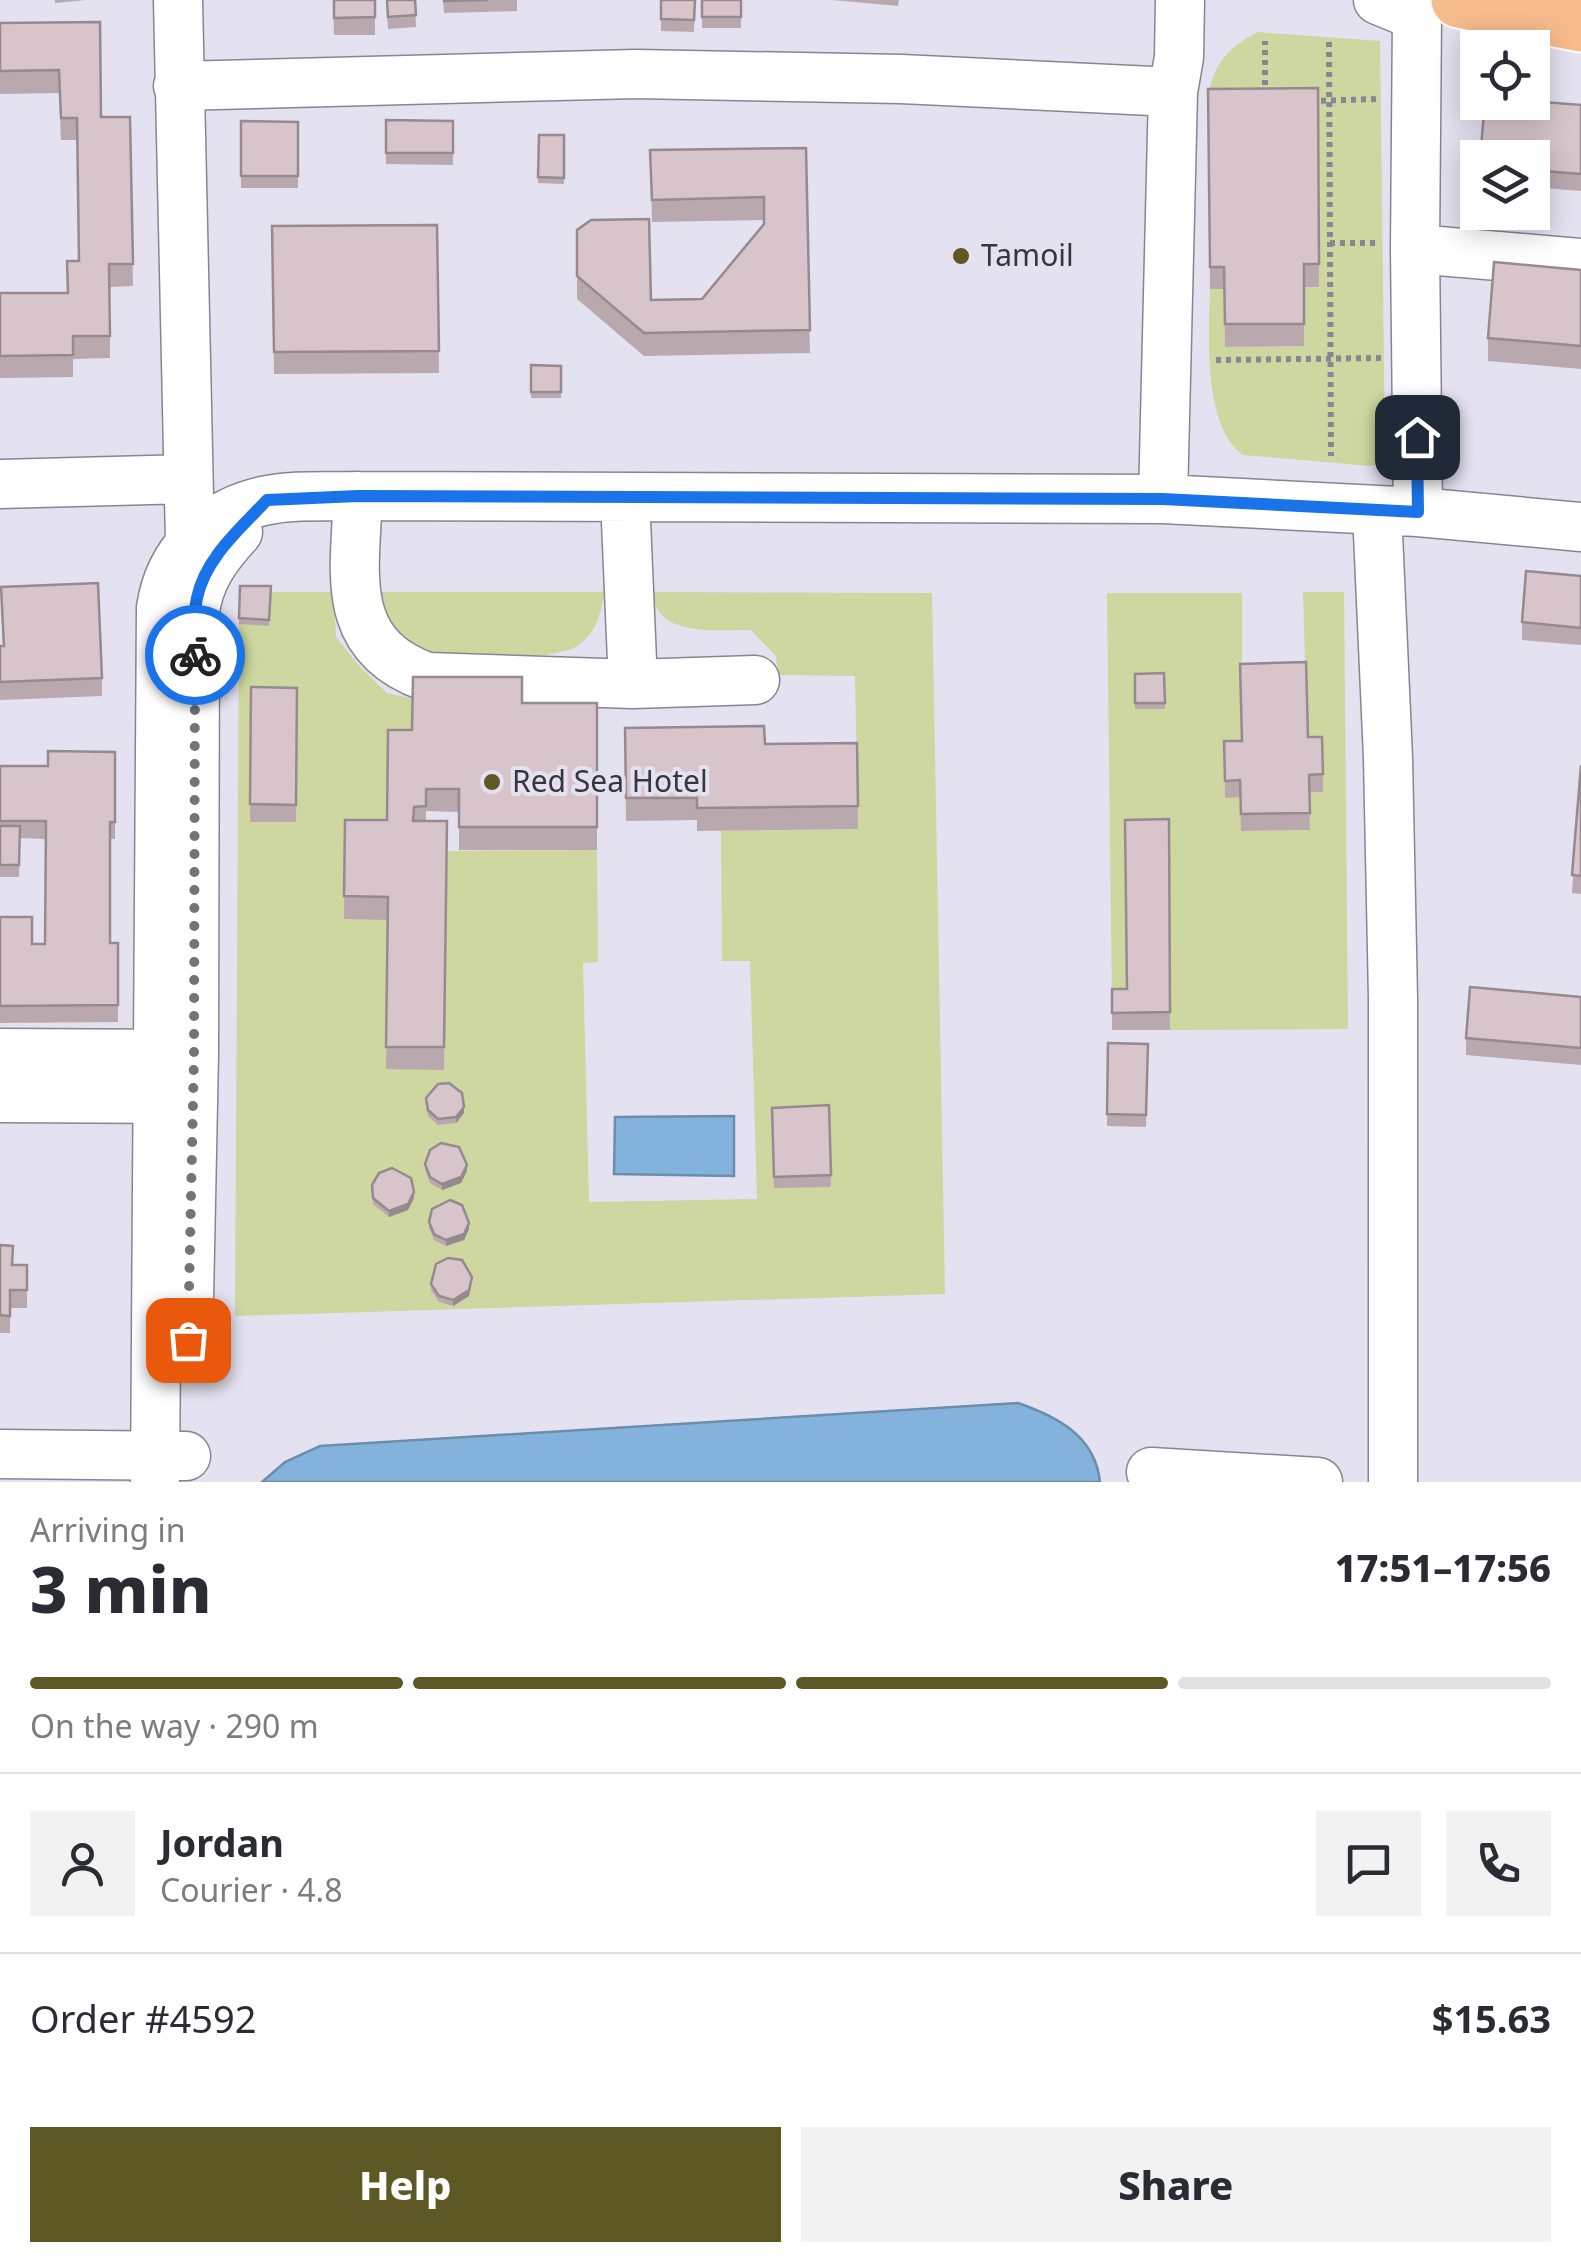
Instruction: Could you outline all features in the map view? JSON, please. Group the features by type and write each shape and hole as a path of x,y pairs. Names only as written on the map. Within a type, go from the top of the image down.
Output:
{"highway":[{"path":"1435,3 1581,24"}],"street":[{"path":"178,0 190,542"},
{"path":"1163,499 1180,0"},
{"path":"1176,74 1192,21 1209,0"},
{"path":"1393,1482 1393,998 1388,758 1398,511 1398,246 1435,3"},
{"path":"178,86 636,74 901,79 1176,74"},
{"path":"1398,246 1581,263"},
{"path":"0,484 188,480"},
{"path":"175,1076 164,587 190,542 244,506 267,500 358,496 1163,499 1398,511 1581,527"},
{"path":"358,496 354,589 362,622 399,667 427,677 633,684 755,680"},
{"path":"625,498 633,684"},
{"path":"0,1454 170,1469 175,1076 198,594 216,556 267,500"},
{"path":"0,1053 175,1076"},
{"path":"0,1098 175,1076"},
{"path":"1151,1472 1318,1482"}],"path":[{"path":"1265,41 1265,101 1281,101"},
{"path":"1329,42 1331,456"},
{"path":"1297,101 1380,100"},
{"path":"1330,243 1398,246"},
{"path":"1216,360 1382,358"}],"green space":[{"path":"1258,32 1380,41 1385,452 1380,463 1370,466 1243,455 1220,423 1214,401 1209,353 1210,289 1224,289 1225,347 1304,346 1304,287 1319,286 1209,92 1215,72 1226,56"},
{"path":"271,592 334,592 336,637 387,693 413,699 412,753 387,843 447,851 597,850 598,962 583,963 589,1202 757,1199 750,961 722,961 721,831 858,829 855,676 778,675 776,656 751,630 706,630 676,624 656,607 653,592 932,593 945,1294 235,1316 239,624 269,625"},
{"path":"377,592 605,592 593,629 577,646 546,655 496,659 447,657 415,650 391,625"},
{"path":"1303,592 1344,592 1348,1029 1170,1030 1169,837 1125,838 1127,1006 1112,1006 1107,593 1242,593 1242,758 1224,759 1225,797 1240,797 1242,831 1310,830"}],"water":[{"path":"734,1116 734,1176 614,1174 615,1117"},
{"path":"1018,1403 1072,1430 1091,1452 1100,1482 262,1482 285,1462 320,1446"}],"building":[{"path":"334,0 375,0 375,17 334,18"},
{"path":"387,0 415,0 416,15 388,17"},
{"path":"661,0 695,0 694,20 661,19"},
{"path":"702,0 741,0 741,17 702,17"},
{"path":"100,22 101,117 130,117 133,264 109,264 110,336 73,336 73,355 0,356 0,293 68,293 67,261 79,261 77,118 61,118 59,70 0,71 0,23"},
{"path":"1318,88 1319,264 1304,264 1304,324 1225,324 1224,267 1210,267 1208,89"},
{"path":"1550,102 1581,105 1581,174 1550,171 1550,140 1482,140 1483,120 1550,120"},
{"path":"386,120 453,121 453,153 386,153"},
{"path":"241,121 298,122 298,176 241,176"},
{"path":"539,135 564,135 564,178 538,177"},
{"path":"806,148 810,330 644,333 577,276 577,230 591,220 649,219 651,300 702,299 764,224 764,197 652,200 650,150"},
{"path":"437,225 439,351 274,352 272,226"},
{"path":"1494,262 1581,270 1581,346 1488,338"},
{"path":"531,365 561,366 561,392 531,392"},
{"path":"1526,571 1581,576 1581,628 1522,622"},
{"path":"98,583 102,678 0,682 0,646 4,646 1,587"},
{"path":"240,586 271,586 269,620 239,618"},
{"path":"1306,662 1308,737 1322,737 1323,774 1309,775 1310,813 1241,814 1240,780 1225,781 1224,741 1242,741 1240,664"},
{"path":"1164,673 1165,703 1135,703 1135,674"},
{"path":"413,677 522,677 522,703 597,703 597,827 459,827 459,789 426,789 426,806 414,807 413,821 447,821 444,1047 386,1047 388,897 344,896 345,820 387,820 388,730 412,730"},
{"path":"251,687 297,688 296,805 250,804"},
{"path":"764,726 765,744 857,743 858,806 697,808 697,798 626,798 625,728"},
{"path":"48,751 115,752 115,822 110,822 110,943 118,943 118,1005 0,1006 0,917 32,917 32,944 45,944 46,821 0,821 0,766 48,766"},
{"path":"1581,765 1581,876 1572,875"},
{"path":"1169,819 1170,1012 1112,1013 1112,989 1127,989 1125,820"},
{"path":"0,826 20,826 19,865 0,865"},
{"path":"1470,987 1581,997 1581,1048 1466,1038"},
{"path":"1108,1043 1148,1044 1146,1115 1107,1114"},
{"path":"449,1083 462,1093 464,1107 456,1117 438,1119 428,1110 426,1098 438,1084"},
{"path":"829,1105 831,1175 774,1177 772,1108"},
{"path":"441,1143 459,1147 467,1165 461,1177 442,1184 430,1177 425,1164 430,1150"},
{"path":"392,1168 411,1178 414,1192 408,1204 389,1211 373,1198 372,1185 379,1173"},
{"path":"450,1200 462,1205 469,1223 464,1234 446,1240 434,1234 429,1222 432,1209"},
{"path":"0,1245 13,1246 12,1265 27,1265 27,1290 10,1290 10,1316 0,1315"},
{"path":"448,1258 462,1260 472,1277 469,1290 453,1300 439,1296 431,1284 436,1264"}],"way so far":[{"path":"188,1340 194,1054 195,655"}],"place":[{"name":"Tamoil","path":"961,256"},
{"name":"Red Sea Hotel","path":"492,782"}],"route":[{"path":"195,655 195,612 204,580 216,556 267,500 358,496 1163,499 1418,512 1417,437"}]}
